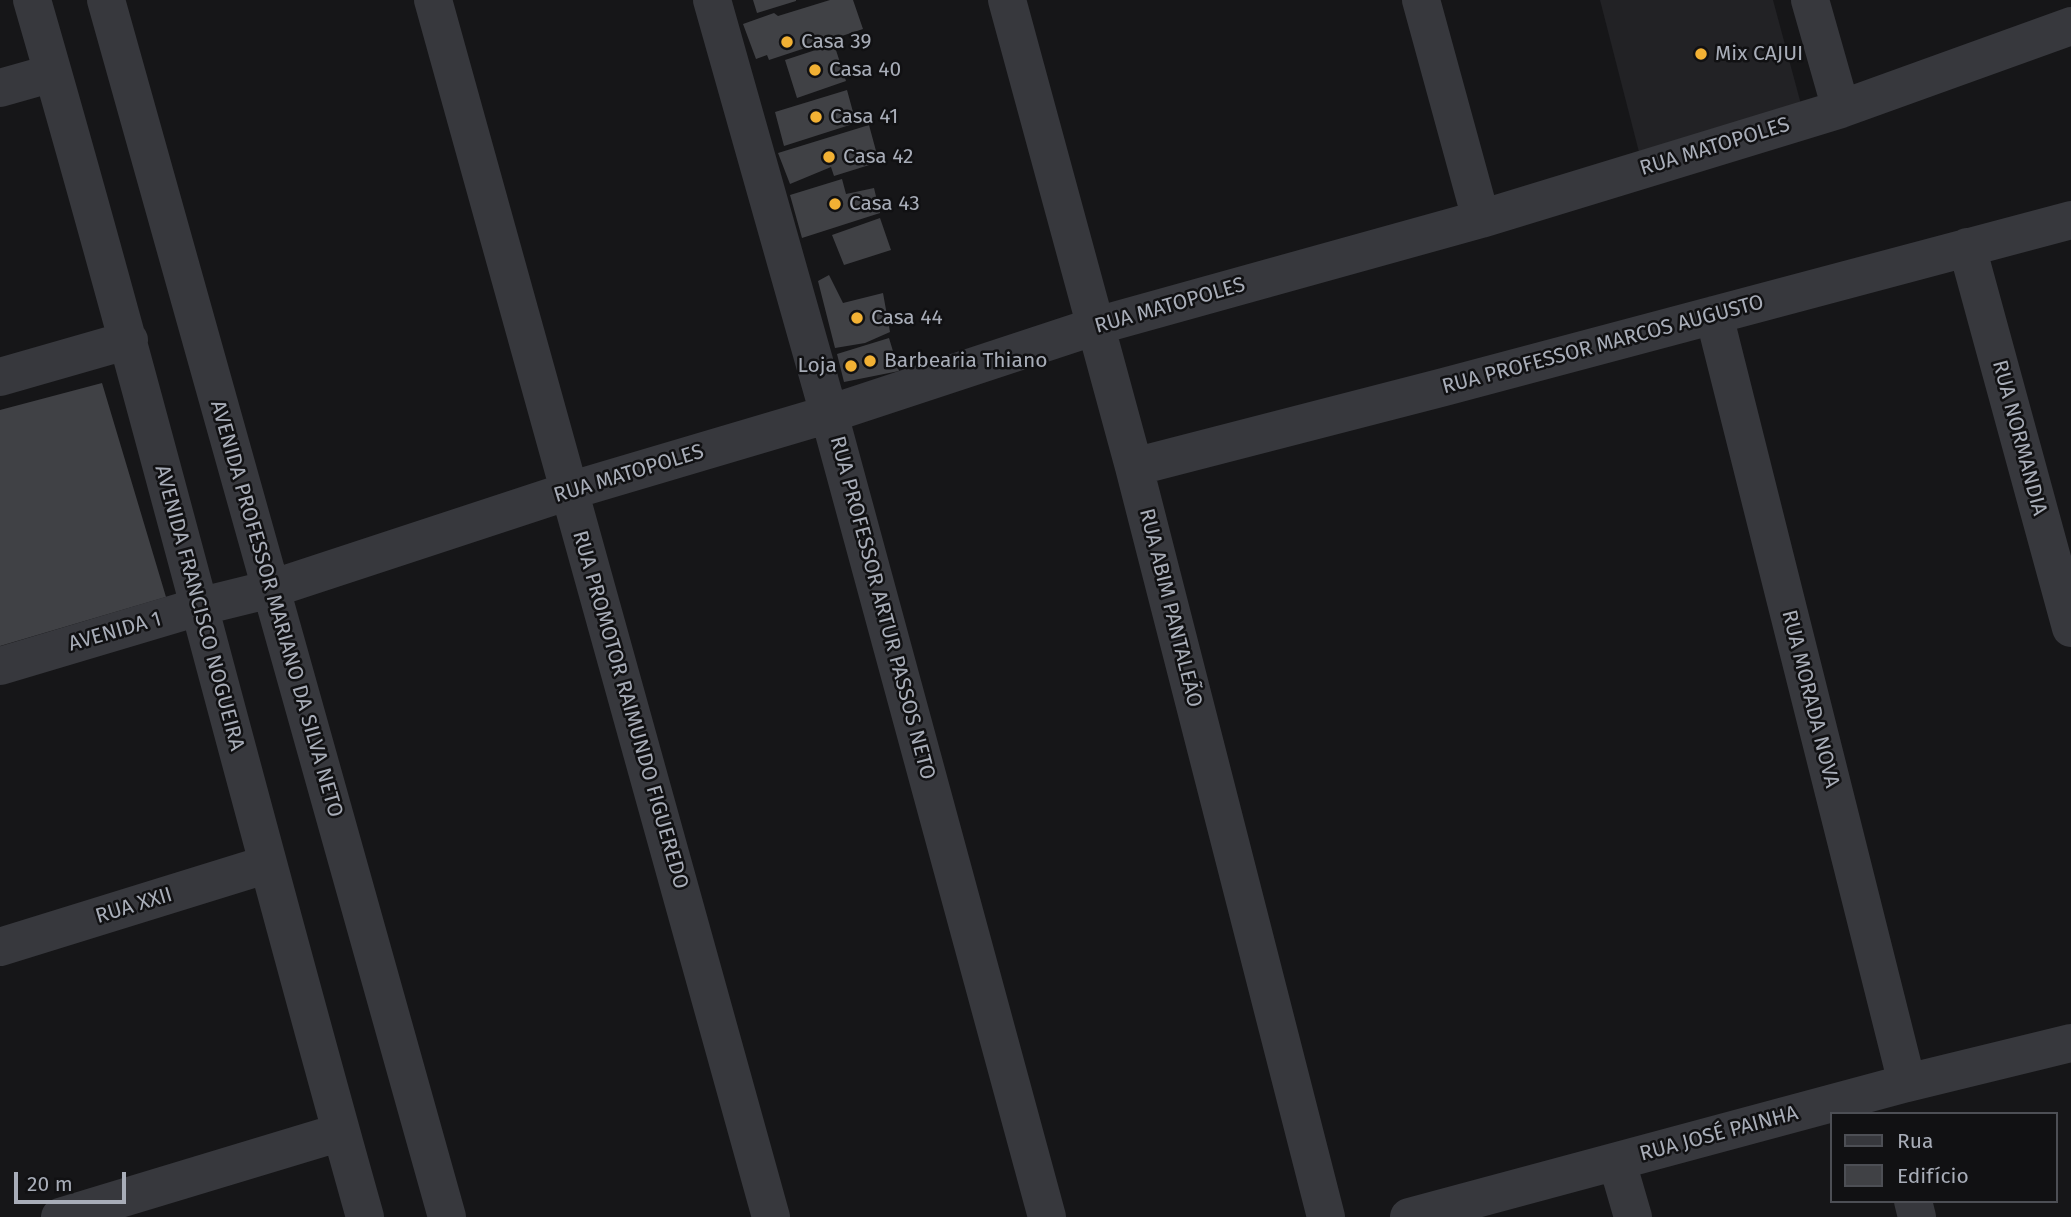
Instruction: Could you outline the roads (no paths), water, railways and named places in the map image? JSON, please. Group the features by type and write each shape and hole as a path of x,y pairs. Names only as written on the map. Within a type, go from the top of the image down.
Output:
{"street":[{"name":"AVENIDA FRANCISCO NOGUEIRA","path":"32,0 129,340 198,607 365,1217"},
{"name":"AVENIDA PROFESSOR MARIANO DA SILVA NETO","path":"106,0 447,1217"},
{"name":"RUA PROMOTOR RAIMUNDO FIGUEREDO","path":"433,0 771,1217"},
{"name":"RUA PROFESSOR ARTUR PASSOS NETO","path":"712,0 829,414 1047,1217"},
{"name":"RUA ABIM PANTALEÃO","path":"1007,0 1134,467 1326,1217"},
{"path":"1421,0 1481,219"},
{"path":"1811,0 1841,109"},
{"name":"RUA MATOPOLES","path":"271,589 569,491 829,414 1096,326 1481,219 1841,109 2071,26"},
{"path":"0,88 53,73"},
{"name":"RUA PROFESSOR MARCOS AUGUSTO","path":"1134,467 2071,220"},
{"name":"RUA NORMANDIA","path":"1966,247 2071,628"},
{"name":"RUA MORADA NOVA","path":"1714,315 1893,1096"},
{"path":"0,377 129,340"},
{"name":"AVENIDA 1","path":"0,666 198,607 271,589"},
{"name":"RUA XXII","path":"0,947 268,864"},
{"name":"RUA JOSÉ PAINHA","path":"1409,1217 1617,1162 1893,1096 2071,1043"},
{"path":"60,1217 341,1132"},
{"path":"1617,1162 1633,1217"}],"place":[{"name":"Casa 39","path":"787,42"},
{"name":"Mix CAJUI","path":"1701,54"},
{"name":"Casa 40","path":"815,70"},
{"name":"Casa 41","path":"816,117"},
{"name":"Casa 42","path":"829,157"},
{"name":"Casa 43","path":"835,204"},
{"name":"Casa 44","path":"857,318"},
{"name":"Barbearia Thiano","path":"870,361"},
{"name":"Loja","path":"851,366"}]}
